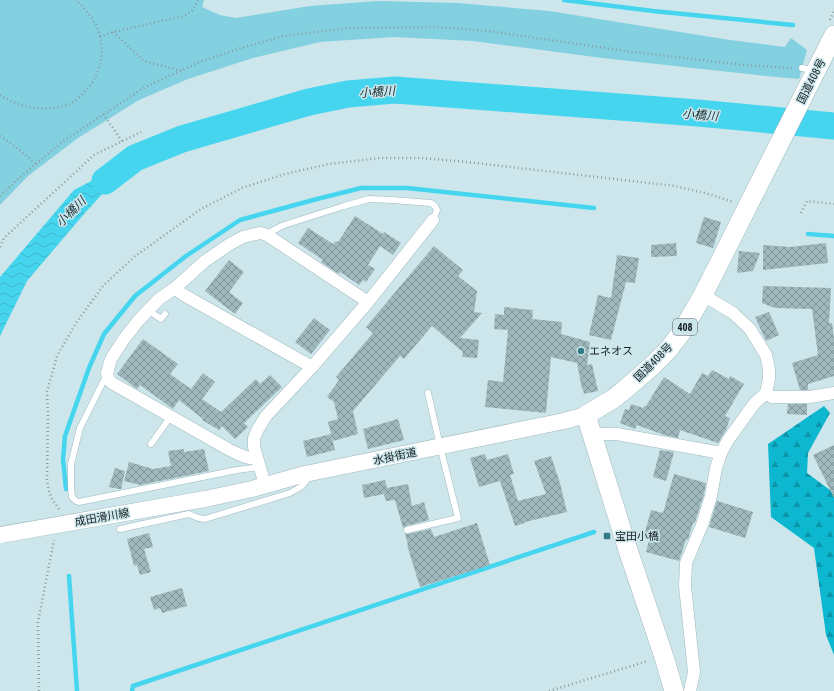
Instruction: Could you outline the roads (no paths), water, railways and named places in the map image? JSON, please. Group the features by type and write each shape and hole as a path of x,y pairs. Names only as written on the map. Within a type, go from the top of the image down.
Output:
{"highway":[{"name":"国道408号","path":"586,415 622,392 668,350 681,333 703,295 746,208 809,69 831,30"},
{"path":"586,415 674,691"}],"main road":[{"name":"水掛街道","path":"205,500 305,474 564,422 586,415"},
{"name":"成田滑川線","path":"0,535 205,500"}],"street":[{"path":"265,485 254,447 254,438 266,416 312,367 368,302 433,220"},
{"path":"259,463 243,456 112,383 108,378 107,373 112,359 124,339 159,299 175,288 205,261 243,237 261,233 267,235 368,302"},
{"path":"175,288 182,294 312,367"},
{"path":"690,691 694,672 685,586 686,563 702,525 711,496 716,468 722,453 728,440 754,404 766,394 769,379 769,368 766,354 750,329 733,314 703,295"},
{"path":"766,394 772,397 810,397 834,393"},
{"path":"592,434 617,434 722,453"}],"lane":[{"path":"267,235 284,225 369,199 431,203 437,210 433,220"},
{"path":"148,310 161,320 165,314"},
{"path":"108,378 103,382 80,428 71,464 72,497 76,501 79,502 237,470 259,463"},
{"path":"407,530 458,518 428,393"},
{"path":"150,444 171,416"},
{"path":"120,529 189,514 198,519 205,519 290,493 302,486 306,481 305,474"}],"water":[{"path":"135,158 84,214 27,281 0,336 0,277 74,190"}],"waterway":[{"path":"564,0 653,11 793,25"},
{"name":"小橋川","path":"105,181 135,158 182,139 309,102 348,94 395,90 698,113 834,126"},
{"path":"66,489 63,459 65,436 89,368 104,334 135,296 186,256 240,220 361,188 407,188 594,208"},
{"path":"808,234 834,236"},
{"path":"132,691 133,686 594,532"},
{"path":"69,576 77,691"}],"place":[{"name":"エネオス","path":"581,351"},
{"name":"宝田小橋","path":"607,536"}]}
